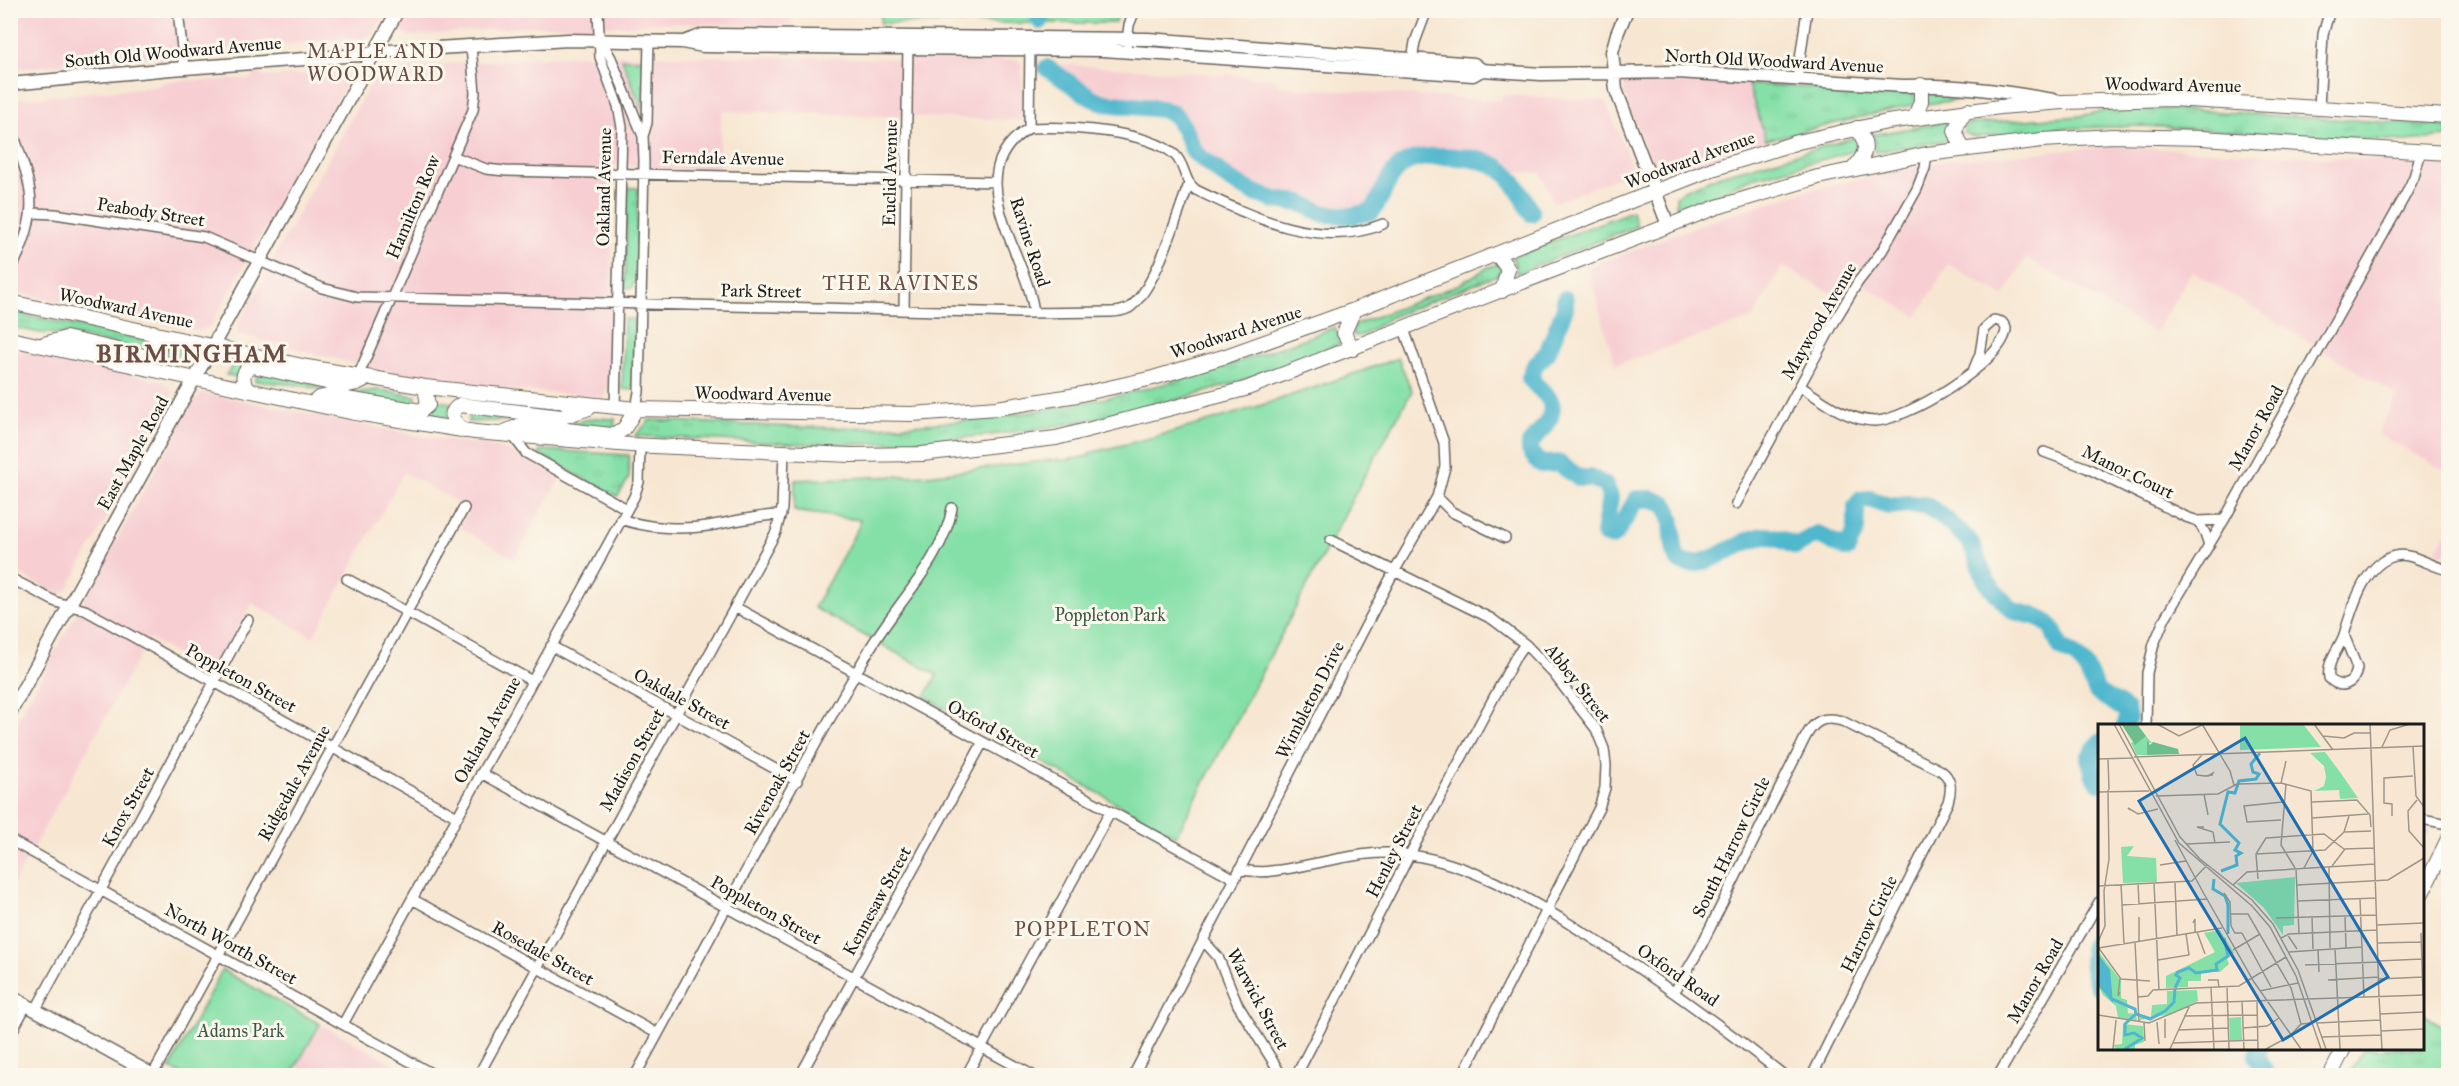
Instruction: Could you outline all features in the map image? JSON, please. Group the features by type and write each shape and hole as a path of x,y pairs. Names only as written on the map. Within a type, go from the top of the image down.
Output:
{"main road":[{"path":"1915,117 1921,101 1921,86"},
{"name":"Woodward Avenue","path":"10,302 307,367 363,377 425,387 594,406 636,409 912,414 997,408 1077,395 1153,378 1224,357 1354,310 1655,191 1764,152 1857,128 1968,110 2063,102 2172,99 2448,116"},
{"path":"1963,148 1955,131 1960,119 1968,110"},
{"path":"1853,169 1861,160 1866,148 1857,128"},
{"path":"10,339 350,412 464,431 640,446 851,455 922,454 1056,438 1245,389 1668,225 1772,189 1926,154 2042,140 2113,136 2202,138 2448,153"},
{"path":"1497,254 1508,269 1502,291"},
{"path":"1353,349 1344,333 1354,310"},
{"path":"42,345 66,338 144,356 154,356 159,348 153,332"},
{"path":"247,390 243,382 244,374 253,366 344,386 357,383 363,377"},
{"path":"314,403 319,398 328,396 421,411 428,405 425,387"},
{"path":"464,431 453,422 452,416 455,408 460,405 562,417 594,406"},
{"path":"498,434 521,425 612,435 624,429 636,409"},
{"path":"2423,889 2448,839"},
{"path":"2330,1076 2342,1050"}],"street":[{"path":"178,10 184,68"},
{"name":"East Maple Road","path":"10,712 398,10"},
{"path":"598,10 601,40"},
{"path":"1127,45 1135,10"},
{"path":"1411,65 1415,42 1427,10"},
{"path":"1627,10 1613,47 1616,90 1668,225"},
{"path":"1797,80 1807,10"},
{"path":"2319,108 2323,34 2330,10"},
{"name":"North Old Woodward Avenue","path":"374,54 550,40 682,42 703,46 908,42 1030,43 1262,48 1411,65"},
{"name":"Oakland Avenue","path":"601,40 611,58 643,136"},
{"name":"Oakland Avenue","path":"601,40 600,57 618,106 622,127 615,408"},
{"name":"Oakland Avenue","path":"636,409 639,392 643,136 647,123 649,42"},
{"name":"Euclid Avenue","path":"903,310 908,42"},
{"path":"1029,128 1030,43"},
{"name":"North Old Woodward Avenue","path":"1127,45 1260,62 1474,64 1482,70 1548,74 1677,72 1903,86 1977,88 2063,102"},
{"name":"Hamilton Row","path":"363,377 392,298 474,102 471,46"},
{"path":"1260,62 1262,48"},
{"name":"South Old Woodward Avenue","path":"10,84 374,54"},
{"path":"10,123 28,179 33,213 26,239 10,272"},
{"path":"995,182 998,166 1007,148 1021,132 1029,128 1102,130 1158,145 1170,151 1180,161 1189,184 1207,195 1282,226 1297,230 1344,235 1362,232 1383,224"},
{"name":"Manor Road","path":"2146,724 2147,673 2154,644 2165,618 2224,520 2406,194 2414,177 2421,152"},
{"name":"Maywood Avenue","path":"1736,504 1858,282 1882,251 1922,178 1926,154"},
{"name":"Ferndale Avenue","path":"453,156 493,170 995,182"},
{"name":"Ravine Road","path":"995,182 1006,226 1032,298 1034,313"},
{"name":"Park Street","path":"260,261 334,292 357,297 1034,313 1119,312 1131,306 1142,292 1163,254 1189,184"},
{"name":"Peabody Street","path":"33,213 56,214 192,234 228,246 260,261"},
{"path":"1800,386 1852,416 1876,421 1891,419 1910,411 1956,384 1973,371 2002,344 2007,332 2002,322 1994,320 1984,329 1980,354 1973,371"},
{"name":"Wimbleton Drive","path":"1133,1076 1395,571 1437,497 1445,467 1444,443 1404,329"},
{"path":"513,436 526,453 627,508"},
{"name":"Oakland Avenue","path":"343,1024 627,508 638,486 640,446"},
{"name":"Madison Street","path":"478,1076 776,532 781,515 784,452"},
{"name":"Manor Court","path":"2044,452 2087,468 2142,497 2198,521 2224,520"},
{"path":"1437,497 1452,512 1504,538"},
{"name":"Rivenoak Street","path":"635,1076 874,641 923,571 950,524 952,507"},
{"name":"Ridgedale Avenue","path":"154,1075 464,508"},
{"path":"621,519 631,523 691,527 742,518 781,515"},
{"path":"2198,521 2209,545"},
{"name":"Abbey Street","path":"1331,540 1492,619 1525,644 1553,673 1596,729 1604,748 1605,788 1599,808 1462,1076"},
{"path":"2344,635 2357,668 2353,681 2346,685 2339,685 2329,678 2328,672 2344,635 2346,622 2374,568 2383,561 2403,554 2448,570"},
{"name":"Poppleton Street","path":"10,578 56,602 86,610 458,817"},
{"path":"347,579 532,681"},
{"name":"Oxford Street","path":"735,607 1110,812 1237,875 1274,871 1374,853 1410,854 1444,862 1484,877 1546,909"},
{"name":"Knox Street","path":"10,1035 32,1007 102,891 248,620"},
{"name":"Henley Street","path":"1296,1076 1410,854 1497,690 1525,644"},
{"name":"Oakdale Street","path":"551,646 797,780"},
{"name":"South Harrow Circle","path":"1675,991 1699,950 1806,736 1819,719 1842,721 1931,765 1946,774 1951,785"},
{"name":"Kennesaw Street","path":"800,1076 983,742"},
{"name":"Poppleton Street","path":"481,773 1034,1076"},
{"name":"Harrow Circle","path":"1812,1076 1948,802 1951,785"},
{"path":"966,1076 1110,812"},
{"path":"2423,819 2448,824"},
{"name":"North Worth Street","path":"10,840 436,1076"},
{"name":"Rosedale Street","path":"412,899 658,1034"},
{"name":"Manor Road","path":"1998,1076 2098,904"},
{"name":"Oxford Road","path":"1546,909 1675,991 1785,1076"},
{"name":"Warwick Street","path":"1203,940 1218,957 1238,1005 1282,1076"},
{"path":"10,996 154,1075"}],"shaded area":[{"path":"409,10 792,11 792,26 651,22 635,26 533,26 410,36 403,32 401,27"},
{"path":"11,11 387,11 373,35 364,38 211,50 203,58 164,62 159,62 151,56 11,69"},
{"path":"576,55 1018,60 1022,65 1023,109 1021,120 722,111 718,169 659,169 615,164 612,206 610,385 603,397 491,388 388,372 238,334 236,328 258,288 265,280 280,246 377,72 397,68"},
{"path":"1053,64 1272,78 1282,87 1500,101 1504,95 1605,101 1634,171 1553,203 1541,173 1503,171 1487,162 1475,159 1416,158 1401,165 1392,174 1372,211 1352,216 1324,214 1301,203 1269,199 1239,186 1194,152 1175,115 1167,111 1092,98"},
{"path":"344,72 348,76 346,83 208,328 198,331 11,291 11,100 158,86 166,81 252,79 251,73 262,73 263,77"},
{"path":"1624,81 1748,84 1766,140 1658,179 1624,94"},
{"path":"2113,146 2448,164 2448,473 2377,433 2398,396 2192,271 2155,333 2026,258 2004,296 1948,264 1917,317 1855,279 1842,299 1782,266 1753,318 1615,365 1588,268 1715,219 1812,189 1946,161"},
{"path":"11,349 164,382 173,392 172,401 68,588 58,595 11,570"},
{"path":"203,393 420,436 494,446 517,454 560,478 514,559 459,527 469,509 404,472 313,637 252,603 213,668 197,667 149,638 11,888 11,732 191,405"},
{"path":"2448,530 2448,554 2435,553 2438,548"},
{"path":"320,1024 415,1075 291,1076"}],"green space":[{"path":"882,10 1120,11 1115,22 1112,23 880,23"},
{"path":"622,59 645,59 643,109 641,107"},
{"path":"1748,84 1914,94 1917,98 1916,104 1766,140"},
{"path":"1931,90 1958,92 1962,96 1958,100 1927,104 1927,94"},
{"path":"2112,109 2174,109 2448,126 2448,137 2405,141 2143,126 2073,128 1974,137 1964,133 1964,127 1969,124 2080,116"},
{"path":"1948,122 1949,140 1874,152 1875,142 1871,135"},
{"path":"1853,138 1860,141 1858,148 1850,152 1746,180 1719,194 1682,208 1676,205 1676,196 1684,190 1721,175"},
{"path":"627,188 638,188 636,280 632,288 625,288"},
{"path":"1632,211 1637,226 1516,274 1512,257"},
{"path":"1498,264 1502,270 1497,275 1391,317 1363,335 1355,336 1352,332 1357,324 1458,285"},
{"path":"10,312 150,341 146,351 66,334 40,333 11,327"},
{"path":"624,319 635,319 633,390 622,389"},
{"path":"1335,327 1341,343 1287,365 1175,400 1060,425 943,440 854,444 635,436 650,420 803,427 865,427 953,422 1009,415 1120,395 1174,381"},
{"path":"166,344 184,348 176,357 176,363 163,359 166,354"},
{"path":"232,358 242,364 239,377 226,375 232,367"},
{"name":"Poppleton Park","path":"1398,358 1412,391 1365,475 1176,836 925,697 937,675 814,608 859,526 860,520 794,511 795,480 927,475 1089,456 1089,453 1129,444 1245,410"},
{"path":"260,370 358,392 379,390 416,396 414,407 300,385 255,381"},
{"path":"436,400 451,403 448,418 433,416"},
{"path":"471,411 575,422 595,418 615,419 614,429 519,420 468,422"},
{"path":"542,450 629,455 629,478 616,496 538,454"},
{"name":"Adams Park","path":"222,970 320,1024 291,1075 183,1075 170,1068"},
{"path":"2423,1015 2448,1030 2448,1075 2349,1075 2362,1050 2423,1050"}],"waterway":[{"path":"1037,10 1040,21"},
{"path":"1047,68 1092,98 1104,103 1162,109 1175,115 1194,152 1231,181 1274,200 1301,203 1324,214 1352,216 1372,211 1392,175 1402,165 1422,158 1450,156 1479,160 1499,168 1514,183 1531,213"},
{"path":"1565,299 1565,308 1547,353 1535,365 1530,378 1545,393 1552,411 1547,423 1530,444 1530,450 1537,461 1542,464 1558,463 1580,478 1592,478 1606,486 1610,497 1604,534 1612,537 1616,533 1637,499 1652,499 1666,505 1669,511 1677,559 1686,563 1696,563 1764,536 1796,546 1817,534 1847,549 1856,530 1856,506 1861,500 1870,499 1889,506 1924,505 1937,512 1970,541 1986,581 2006,604 2014,611 2038,617 2052,628 2060,647 2075,656 2085,666 2097,692 2126,710 2128,718 2126,724"},
{"path":"2098,744 2089,758 2098,781"},
{"path":"2098,937 2092,960 2098,984"},
{"path":"2258,1050 2257,1056 2264,1070 2264,1076"}],"district":[{"name":"MAPLE AND WOODWARD","path":"376,62"},
{"name":"THE RAVINES","path":"901,283"},
{"name":"BIRMINGHAM","path":"192,354"},
{"name":"POPPLETON","path":"1083,929"}]}
